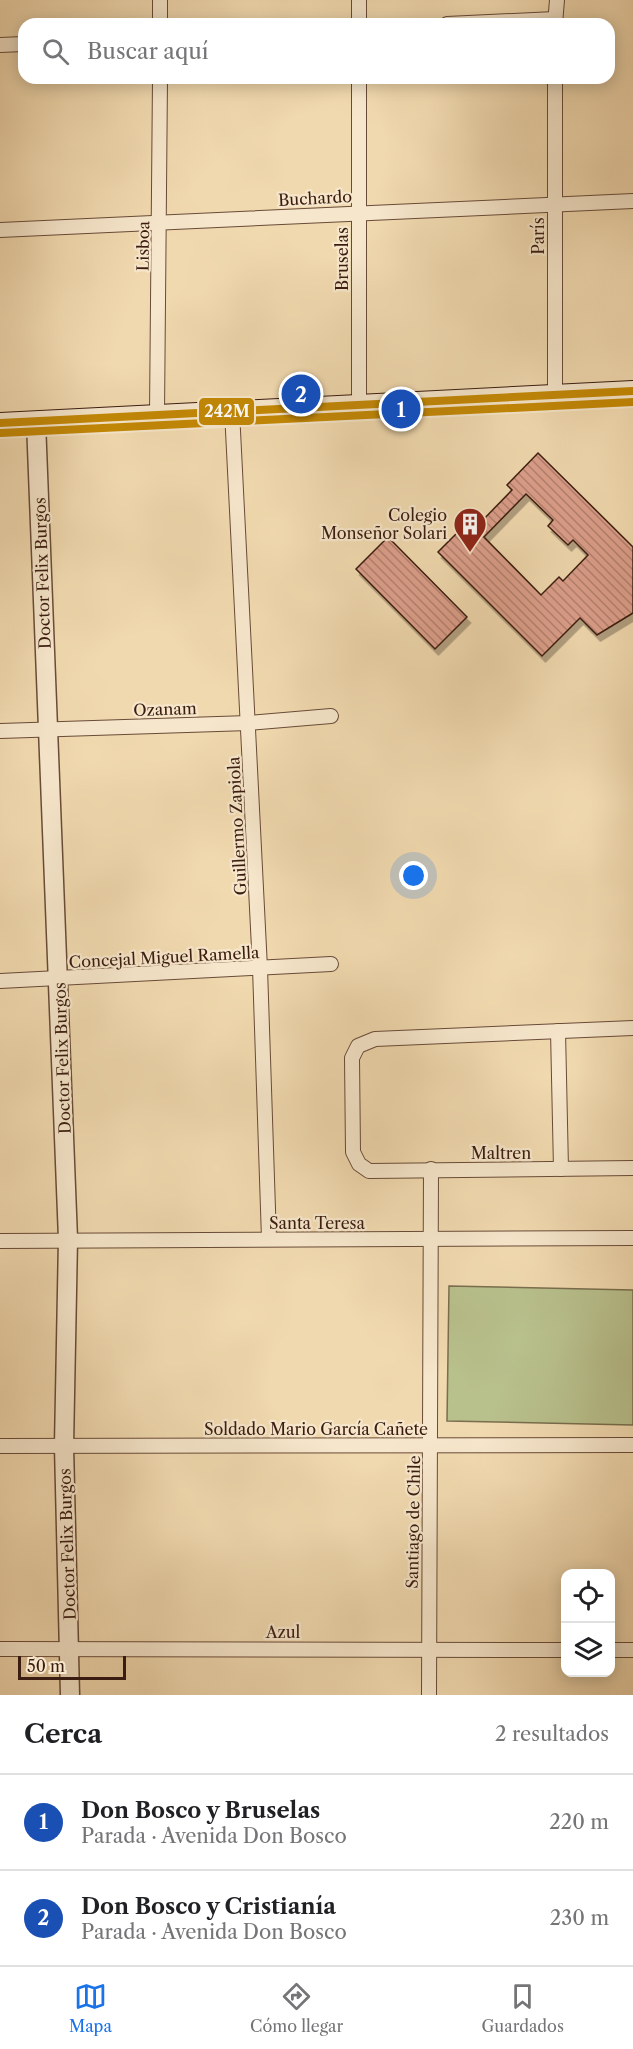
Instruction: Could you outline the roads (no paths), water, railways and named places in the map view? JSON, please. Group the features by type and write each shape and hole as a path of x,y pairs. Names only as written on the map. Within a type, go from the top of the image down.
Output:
{"main road":[{"path":"0,423 555,393 633,391"}],"street":[{"path":"160,0 160,18"},
{"path":"359,0 359,18"},
{"path":"555,18 556,0"},
{"path":"0,45 18,44"},
{"name":"Lisboa","path":"156,414 160,84"},
{"name":"Bruselas","path":"359,84 359,404"},
{"name":"París","path":"555,84 555,393"},
{"name":"Buchardo","path":"0,230 633,201"},
{"name":"Guillermo Zapiola","path":"232,411 260,968 269,1239"},
{"name":"Doctor Felix Burgos","path":"36,422 47,728 60,980 68,1239 64,1446 70,1695"},
{"name":"Ozanam","path":"0,731 249,723 330,716"},
{"name":"Concejal Miguel Ramella","path":"0,981 60,980 331,964"},
{"path":"561,1169 558,1031 633,1028"},
{"name":"Maltren","path":"558,1031 375,1039 358,1046 352,1058 353,1152 358,1164 369,1171 633,1168"},
{"name":"Santiago de Chile","path":"429,1695 431,1169"},
{"name":"Santa Teresa","path":"0,1241 633,1238"},
{"name":"Soldado Mario García Cañete","path":"0,1446 633,1445"},
{"name":"Azul","path":"0,1649 561,1650"},
{"path":"615,1650 633,1650"}],"place":[{"name":"Don Bosco y Cristianía","path":"301,394"},
{"name":"Don Bosco y Bruselas","path":"401,409"},
{"name":"Colegio Monseñor Solari","path":"470,553"}]}
